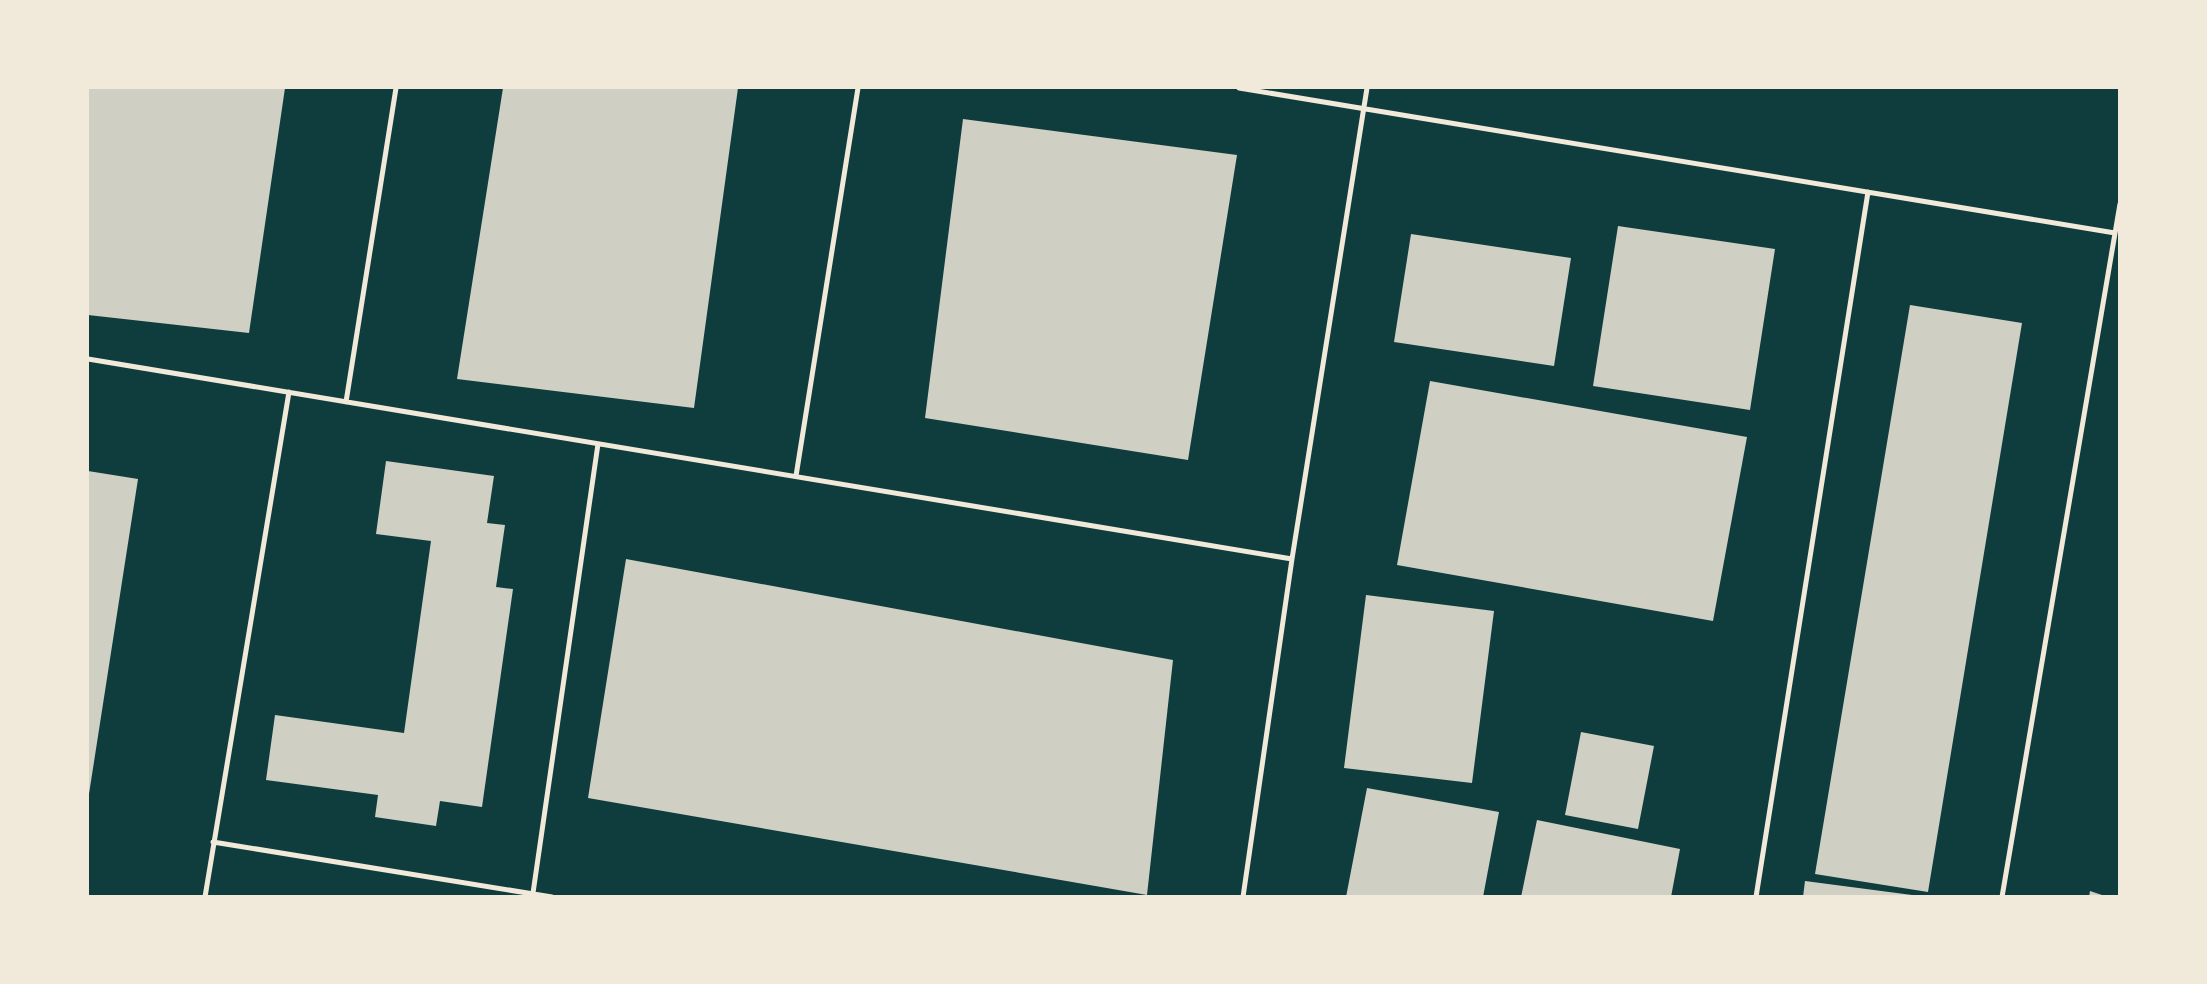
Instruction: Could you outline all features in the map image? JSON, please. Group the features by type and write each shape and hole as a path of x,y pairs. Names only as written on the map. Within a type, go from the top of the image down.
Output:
{"lane":[{"path":"346,402 396,88"},
{"path":"796,476 858,88"},
{"path":"1239,88 2115,233"},
{"path":"1243,897 1292,559 1367,88"},
{"path":"1756,897 1868,192"},
{"path":"2002,897 2119,204"},
{"path":"88,359 1292,559"},
{"path":"205,897 289,392"},
{"path":"533,893 598,444"},
{"path":"213,842 552,897"}],"building":[{"path":"88,88 285,88 249,333 88,315"},
{"path":"503,88 738,88 694,408 457,379"},
{"path":"963,119 1237,155 1188,460 925,418"},
{"path":"1618,226 1775,249 1750,410 1593,386"},
{"path":"1411,234 1571,258 1554,366 1394,342"},
{"path":"1910,305 2022,323 1928,892 1815,874"},
{"path":"1430,381 1747,437 1713,621 1397,565"},
{"path":"386,461 494,476 487,523 505,525 496,587 513,589 482,807 440,801 436,826 375,817 378,795 266,780 275,715 404,733 431,541 376,534"},
{"path":"88,471 138,479 89,794 88,794"},
{"path":"626,559 1173,660 1147,895 588,798"},
{"path":"1366,595 1494,611 1472,783 1344,768"},
{"path":"1581,732 1654,746 1638,829 1565,815"},
{"path":"1367,788 1499,812 1483,897 1346,897"},
{"path":"1537,820 1680,849 1671,897 1521,897"},
{"path":"1805,881 1912,895 1803,897"},
{"path":"2090,891 2105,896 2105,897 2089,897"}]}
